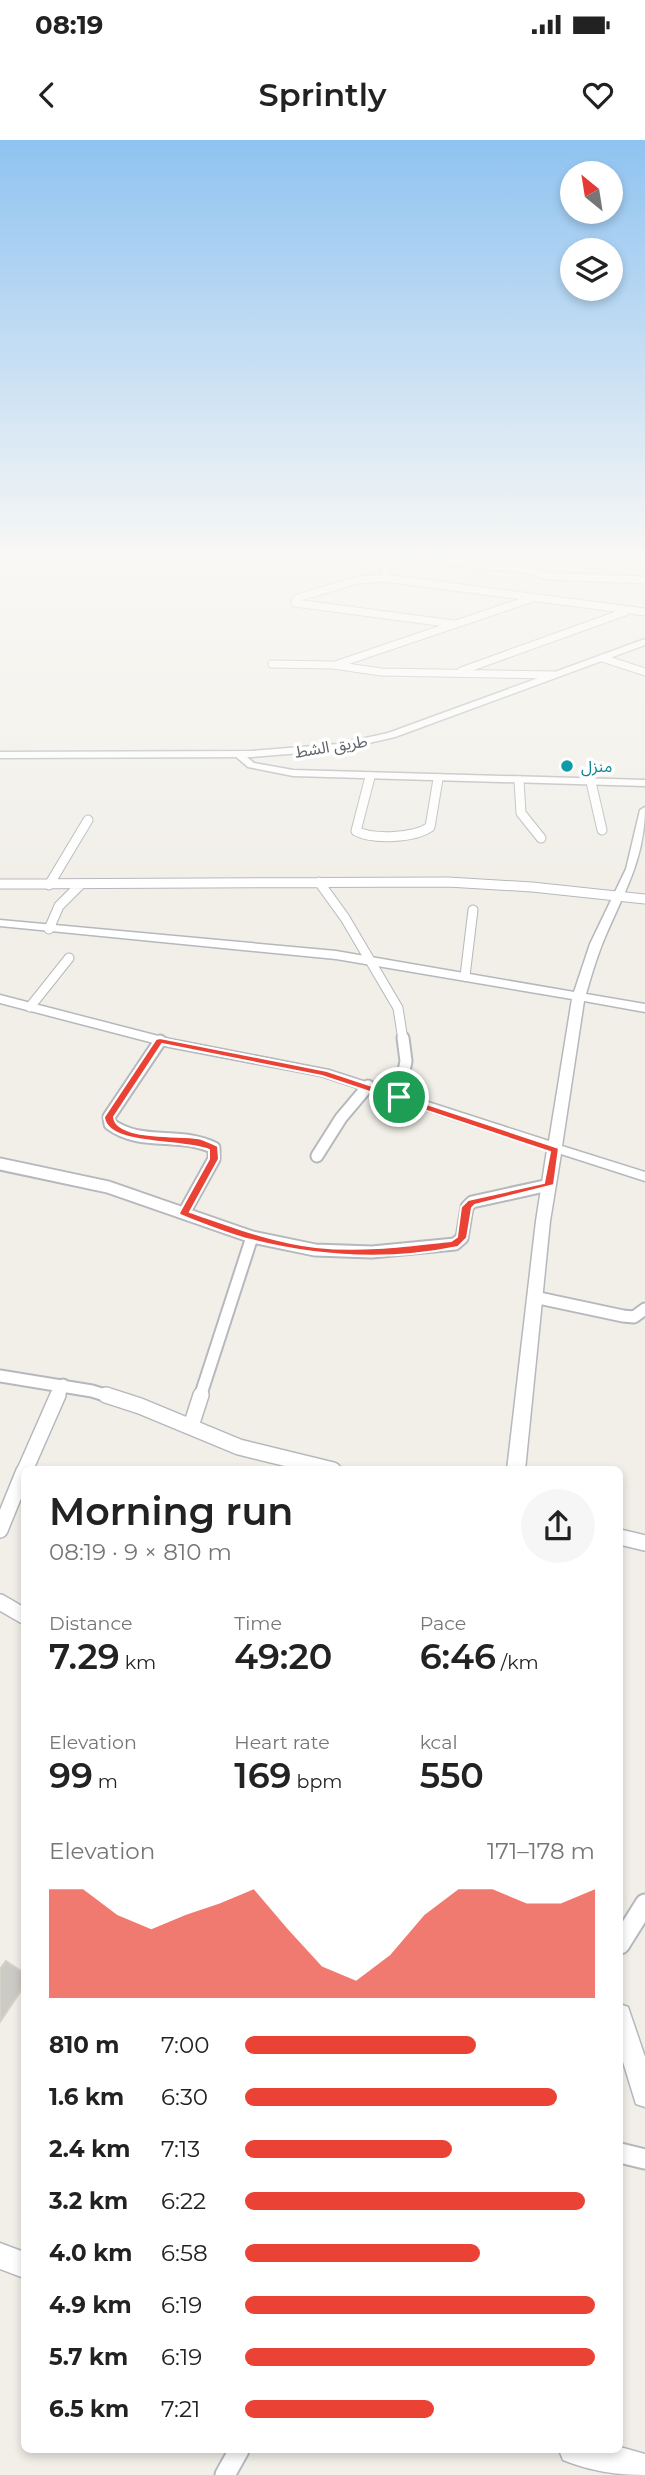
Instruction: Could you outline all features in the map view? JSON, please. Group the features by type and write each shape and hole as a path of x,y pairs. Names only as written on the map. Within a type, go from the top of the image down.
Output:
{"main road":[{"name":"طريق الشط","path":"0,755 311,751 376,739 576,667"}],"street":[{"path":"349,667 381,671 552,675"},
{"path":"457,672 471,667"},
{"path":"238,754 246,762 268,769 370,777 645,783"},
{"path":"370,777 356,825 356,831 362,834 414,835 425,832 430,827 438,779"},
{"path":"519,781 522,815 525,821 537,829 541,838"},
{"path":"591,782 602,830"},
{"path":"516,1466 534,1297 579,996 596,944 631,869 645,810"},
{"path":"49,885 88,820"},
{"path":"319,882 345,918 398,1008 406,1061 399,1097"},
{"path":"0,884 488,884 645,899"},
{"path":"49,929 59,906 80,885"},
{"path":"465,976 473,911"},
{"path":"0,923 301,951 369,960 645,1008"},
{"path":"30,1007 69,958"},
{"path":"0,999 160,1041 324,1073 645,1177"},
{"path":"160,1041 109,1117 110,1124 117,1131 131,1135 197,1141 214,1148 214,1159 184,1213"},
{"path":"317,1156 341,1118 368,1086"},
{"path":"0,1164 108,1187 252,1237 315,1250 352,1253 454,1244 462,1238 467,1207 472,1202 549,1185"},
{"path":"191,1426 252,1237"},
{"path":"534,1297 623,1316 634,1317 645,1309"},
{"path":"0,1376 63,1385 140,1406 252,1450 317,1466"},
{"path":"27,1466 63,1385"},
{"path":"0,1530 21,1480"},
{"path":"623,1538 645,1543"},
{"path":"0,1602 21,1614"},
{"path":"623,1939 645,1904"},
{"path":"623,2025 645,2095"},
{"path":"623,2154 645,2159"},
{"path":"0,2256 21,2264"},
{"path":"225,2475 237,2453"},
{"path":"584,2453 645,2469"}],"building":[{"path":"6,1961 21,1971 21,1990 0,2022 0,1969"}],"place":[{"name":"منزل","path":"567,766"}],"route":[{"path":"160,1041 324,1073 399,1097 555,1150 549,1185 472,1202 467,1207 462,1238 454,1244 352,1253 315,1250 252,1237 184,1213 214,1159 214,1148 197,1141 131,1135 117,1131 110,1124 109,1117 160,1041"}]}
